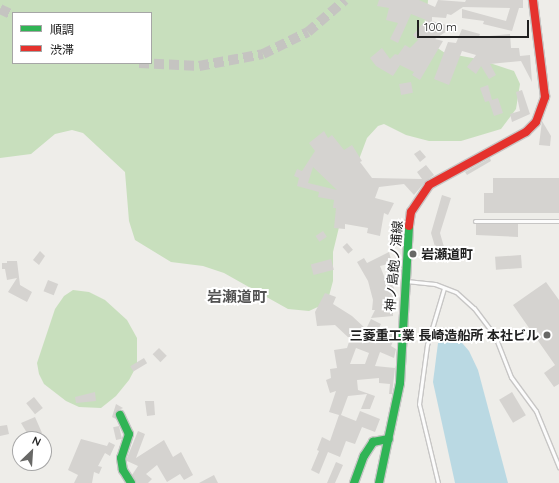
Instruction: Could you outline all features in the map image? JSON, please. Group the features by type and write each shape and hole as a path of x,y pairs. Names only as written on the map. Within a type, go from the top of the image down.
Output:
{"main road":[{"name":"神ノ島飽ノ浦線","path":"379,483 400,383 400,338 408,224 415,203 422,191 436,179 526,132 536,122 543,107 545,97 533,0"},
{"path":"120,415 129,434 121,458 123,470 130,483"},
{"path":"354,483 364,456 373,442 389,439"}],"lane":[{"path":"475,220 559,221"},
{"path":"405,281 444,288 456,292 474,308 495,336 511,378 536,411 559,467"},
{"path":"438,483 419,404 427,346 444,288"}],"green space":[{"path":"0,0 428,0 426,29 430,43 445,53 478,59 514,71 520,84 516,109 501,129 461,141 429,141 406,135 384,124 378,126 367,138 349,186 333,252 333,281 329,296 322,305 309,311 288,309 224,273 203,266 171,262 135,240 129,221 125,172 83,133 72,130 55,134 31,154 0,158"},
{"path":"73,290 89,292 105,300 127,320 137,338 137,365 129,380 116,396 101,408 79,407 66,401 44,384 39,374 37,363 55,309 64,296"}],"water":[{"path":"457,337 469,351 478,370 508,483 455,483 433,382 438,343"}],"building":[{"path":"379,0 419,0 435,7 438,0 465,2 466,0 523,0 523,8 519,8 512,31 483,24 484,21 462,18 462,9 506,21 510,8 463,7 451,15 447,14 446,18 432,17 432,21 453,27 435,39 443,41 420,80 412,75 414,72 400,65 393,76 376,66 370,58 382,48 390,59 395,54 398,55 405,45 410,48 418,40 413,35 426,20 411,14 398,43 390,39 398,23 386,20 389,8 377,6"},
{"path":"462,29 480,34 479,37 510,34 511,48 519,48 520,56 530,55 532,82 521,61 490,64 496,75 489,79 481,66 476,74 467,67 476,55 462,51 449,85 434,79 448,42 456,43"},
{"path":"411,82 413,93 401,95 399,84"},
{"path":"488,85 492,100 498,98 503,113 494,116 489,101 485,102 480,88"},
{"path":"522,90 530,114 512,122 510,114 520,111 516,92"},
{"path":"542,121 551,136 550,146 539,145"},
{"path":"324,131 328,138 332,135 344,150 352,145 362,161 360,162 372,178 422,179 417,172 426,165 434,175 425,182 414,195 404,184 379,187 375,198 394,203 388,215 384,213 380,236 367,233 368,228 345,224 345,229 334,228 336,208 333,208 334,200 318,197 319,192 297,186 299,178 294,176 297,169 302,171 315,151 309,143","holes":["313,167 337,190 308,183"]},
{"path":"420,150 426,157 420,162 414,154"},
{"path":"490,158 491,161 467,175 465,172"},
{"path":"493,178 559,178 559,213 484,213 484,193 493,193"},
{"path":"442,195 451,198 440,233 444,247 436,250 431,233"},
{"path":"476,224 518,224 518,237 476,235"},
{"path":"323,231 327,237 319,242 316,236"},
{"path":"347,243 353,250 348,254 342,247"},
{"path":"40,251 45,256 39,265 33,260"},
{"path":"389,252 392,263 380,266 386,281 393,281 396,308 393,308 393,316 371,318 375,310 372,310 373,300 368,281 357,262 364,258 367,263"},
{"path":"521,255 522,268 496,270 495,257"},
{"path":"331,259 334,270 314,275 311,264"},
{"path":"7,261 17,261 20,285 32,292 27,302 8,292 17,278 7,280 5,269 2,269 2,263 7,263"},
{"path":"48,280 58,284 54,295 44,291"},
{"name":"三菱重工業 長崎造船所 本社ビル","path":"546,282 559,300 559,384 554,387 544,373 555,365 513,305"},
{"path":"325,293 336,297 333,304 352,316 366,329 371,319 381,324 374,338 385,342 390,332 396,335 391,346 396,349 394,358 380,352 375,366 395,368 392,394 389,394 390,384 379,383 379,378 357,380 358,390 375,396 370,409 361,409 367,394 348,396 341,415 356,421 360,411 380,419 375,432 362,427 355,444 346,441 340,457 328,452 319,474 311,470 319,451 317,450 322,437 330,441 339,415 329,412 336,391 330,393 326,380 331,378 330,369 337,368 334,350 347,348 350,339 335,325 317,326 315,312","holes":["356,348 369,353 365,364 350,364"]},
{"path":"159,348 167,356 160,362 153,354"},
{"path":"144,358 147,363 133,371 130,366"},
{"path":"95,392 96,401 76,403 75,397"},
{"path":"512,392 526,415 513,423 499,400"},
{"path":"34,397 43,408 35,414 26,403"},
{"path":"145,401 154,401 155,415 147,416"},
{"path":"116,404 123,408 115,412 116,419 112,417"},
{"path":"35,417 41,431 26,431 21,423"},
{"path":"7,425 9,434 0,436 0,426"},
{"path":"119,426 122,439 116,440 113,427"},
{"path":"138,431 145,434 136,458 164,440 173,457 181,452 193,475 184,480 180,474 167,482 157,465 146,474 152,479 148,483 136,483 132,475 138,466 127,461 127,458"},
{"path":"81,439 107,446 109,442 115,445 110,456 105,453 98,466 102,467 99,474 94,472 92,483 74,483 78,475 68,470"},
{"path":"336,462 343,465 335,483 327,483"},
{"path":"214,475 218,483 199,483"}],"tunnel":[{"path":"152,64 199,66 263,54 308,32 345,0"},
{"path":"0,9 12,15"}],"traffic: fast":[{"path":"379,483 400,383 409,226"},
{"path":"120,415 129,434 121,458 123,470 131,483"},
{"path":"354,483 364,456 373,442 389,439"}],"traffic: jam":[{"path":"409,226 411,212 429,185 526,132 536,122 545,97 533,0"}],"place":[{"name":"岩瀬道町","path":"413,254"},
{"name":"三菱重工業 長崎造船所 本社ビル","path":"547,335"}],"district":[{"name":"岩瀬道町","path":"237,297"}]}
